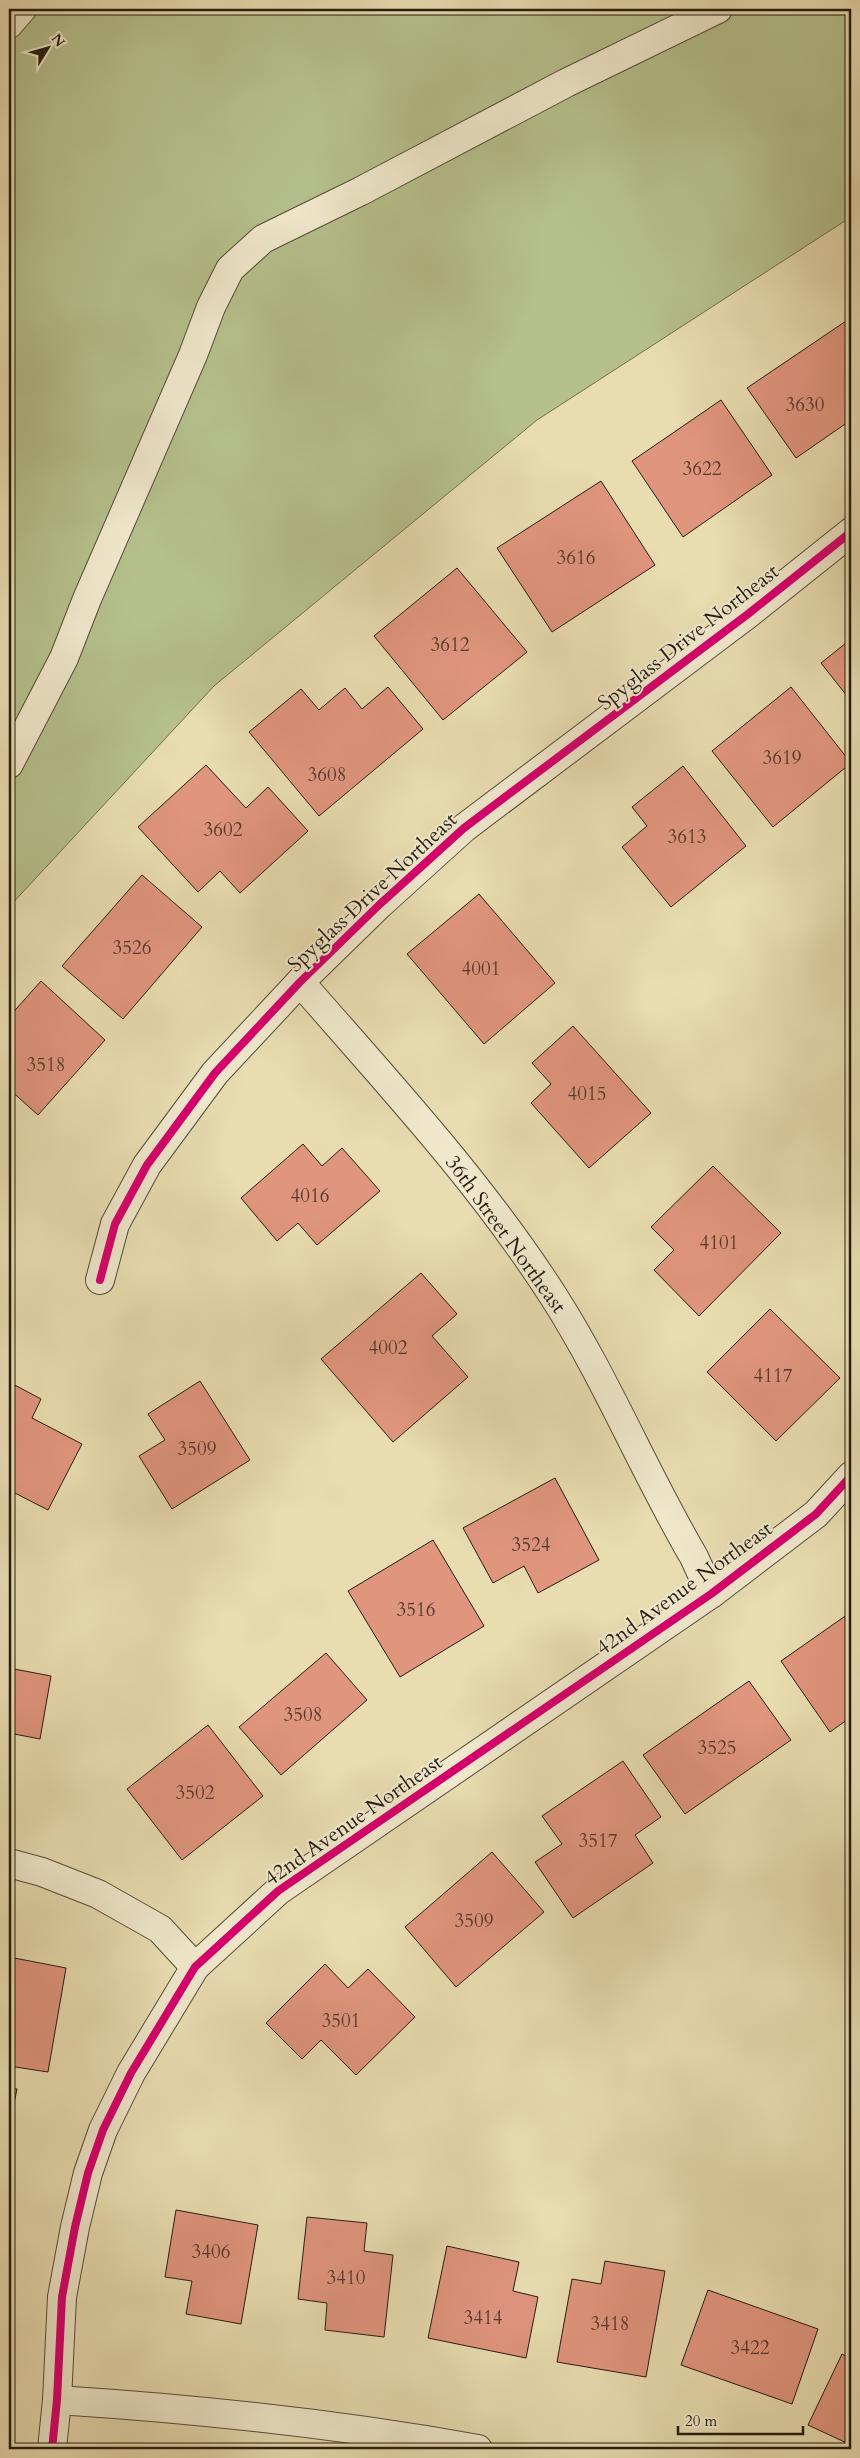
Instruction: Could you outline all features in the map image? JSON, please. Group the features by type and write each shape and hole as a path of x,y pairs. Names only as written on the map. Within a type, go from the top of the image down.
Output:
{"street":[{"path":"9,24 22,9"},
{"path":"9,764 64,658 87,599 135,493 193,355 211,307 230,269 263,240 361,191 566,83 718,9"},
{"name":"Spyglass Drive Northeast","path":"100,1280 115,1224 147,1165 215,1073 300,982 378,905 464,828 748,614 851,532"},
{"name":"36th Street Northeast","path":"300,982 437,1139 514,1238 550,1291 600,1378 694,1557 711,1594"},
{"name":"42nd Avenue Northeast","path":"52,2449 57,2400 62,2297 75,2227 88,2173 103,2130 131,2073 194,1967 278,1891 711,1594 816,1514 851,1476"},
{"path":"9,1863 42,1872 106,1899 160,1929 194,1967"},
{"path":"57,2400 179,2409 391,2434 478,2449"}],"green space":[{"path":"9,9 851,9 851,217 537,420 214,686 9,907"}],"building":[{"path":"849,319 851,322 851,420 796,458 747,388"},
{"path":"721,400 772,475 683,537 632,461"},
{"path":"601,481 655,565 552,632 497,548"},
{"path":"457,568 527,652 443,720 374,636"},
{"path":"851,639 851,701 821,663"},
{"path":"388,687 423,729 319,816 249,732 301,689 319,710 345,688 362,709"},
{"path":"791,687 851,763 773,827 712,751"},
{"path":"206,765 246,808 268,787 308,831 240,893 220,871 198,892 138,827"},
{"path":"683,766 746,846 671,907 622,847 647,826 632,807"},
{"path":"142,875 202,927 123,1019 62,966"},
{"path":"479,894 555,983 484,1044 407,954"},
{"path":"41,981 105,1040 38,1115 9,1089 9,1017"},
{"path":"573,1026 651,1113 589,1168 531,1103 551,1084 532,1063"},
{"path":"303,1144 322,1166 342,1148 380,1191 317,1245 298,1223 277,1241 241,1198"},
{"path":"713,1166 781,1233 699,1316 654,1270 674,1250 651,1227"},
{"path":"421,1273 457,1314 432,1336 468,1377 393,1442 321,1359"},
{"path":"770,1309 840,1378 776,1441 707,1372"},
{"path":"200,1381 250,1460 172,1509 139,1456 165,1440 148,1414"},
{"path":"9,1382 41,1399 32,1418 82,1444 48,1510 9,1490"},
{"path":"555,1478 599,1560 538,1593 524,1566 493,1583 463,1528"},
{"path":"433,1540 484,1626 400,1677 348,1591"},
{"path":"851,1612 851,1717 830,1732 781,1661"},
{"path":"326,1653 367,1700 281,1775 239,1727"},
{"path":"9,1668 51,1676 40,1739 9,1733"},
{"path":"749,1681 791,1740 685,1814 643,1755"},
{"path":"208,1725 263,1796 182,1860 127,1789"},
{"path":"623,1761 661,1817 635,1835 653,1863 573,1918 535,1862 562,1844 542,1816"},
{"path":"492,1852 544,1912 456,1987 405,1927"},
{"path":"9,1957 66,1968 48,2072 9,2066"},
{"path":"325,1964 348,1988 368,1969 415,2017 356,2075 321,2040 302,2059 266,2023"},
{"path":"9,2088 17,2089 9,2128"},
{"path":"176,2210 258,2225 241,2324 186,2314 192,2281 165,2277"},
{"path":"307,2217 367,2223 364,2251 393,2255 384,2337 325,2330 327,2303 298,2299"},
{"path":"447,2246 519,2262 513,2291 538,2297 526,2358 428,2338"},
{"path":"605,2261 665,2271 646,2377 557,2362 572,2279 601,2284"},
{"path":"708,2290 818,2329 792,2404 681,2365"},
{"path":"842,2354 851,2359 851,2445 808,2425"}],"cycle path":[{"path":"100,1280 115,1224 147,1165 215,1073 300,982 379,905 464,828 748,614 851,532"},
{"path":"52,2449 57,2400 62,2297 75,2227 88,2173 103,2130 131,2073 195,1967 278,1891 711,1594 816,1514 851,1476"}]}
